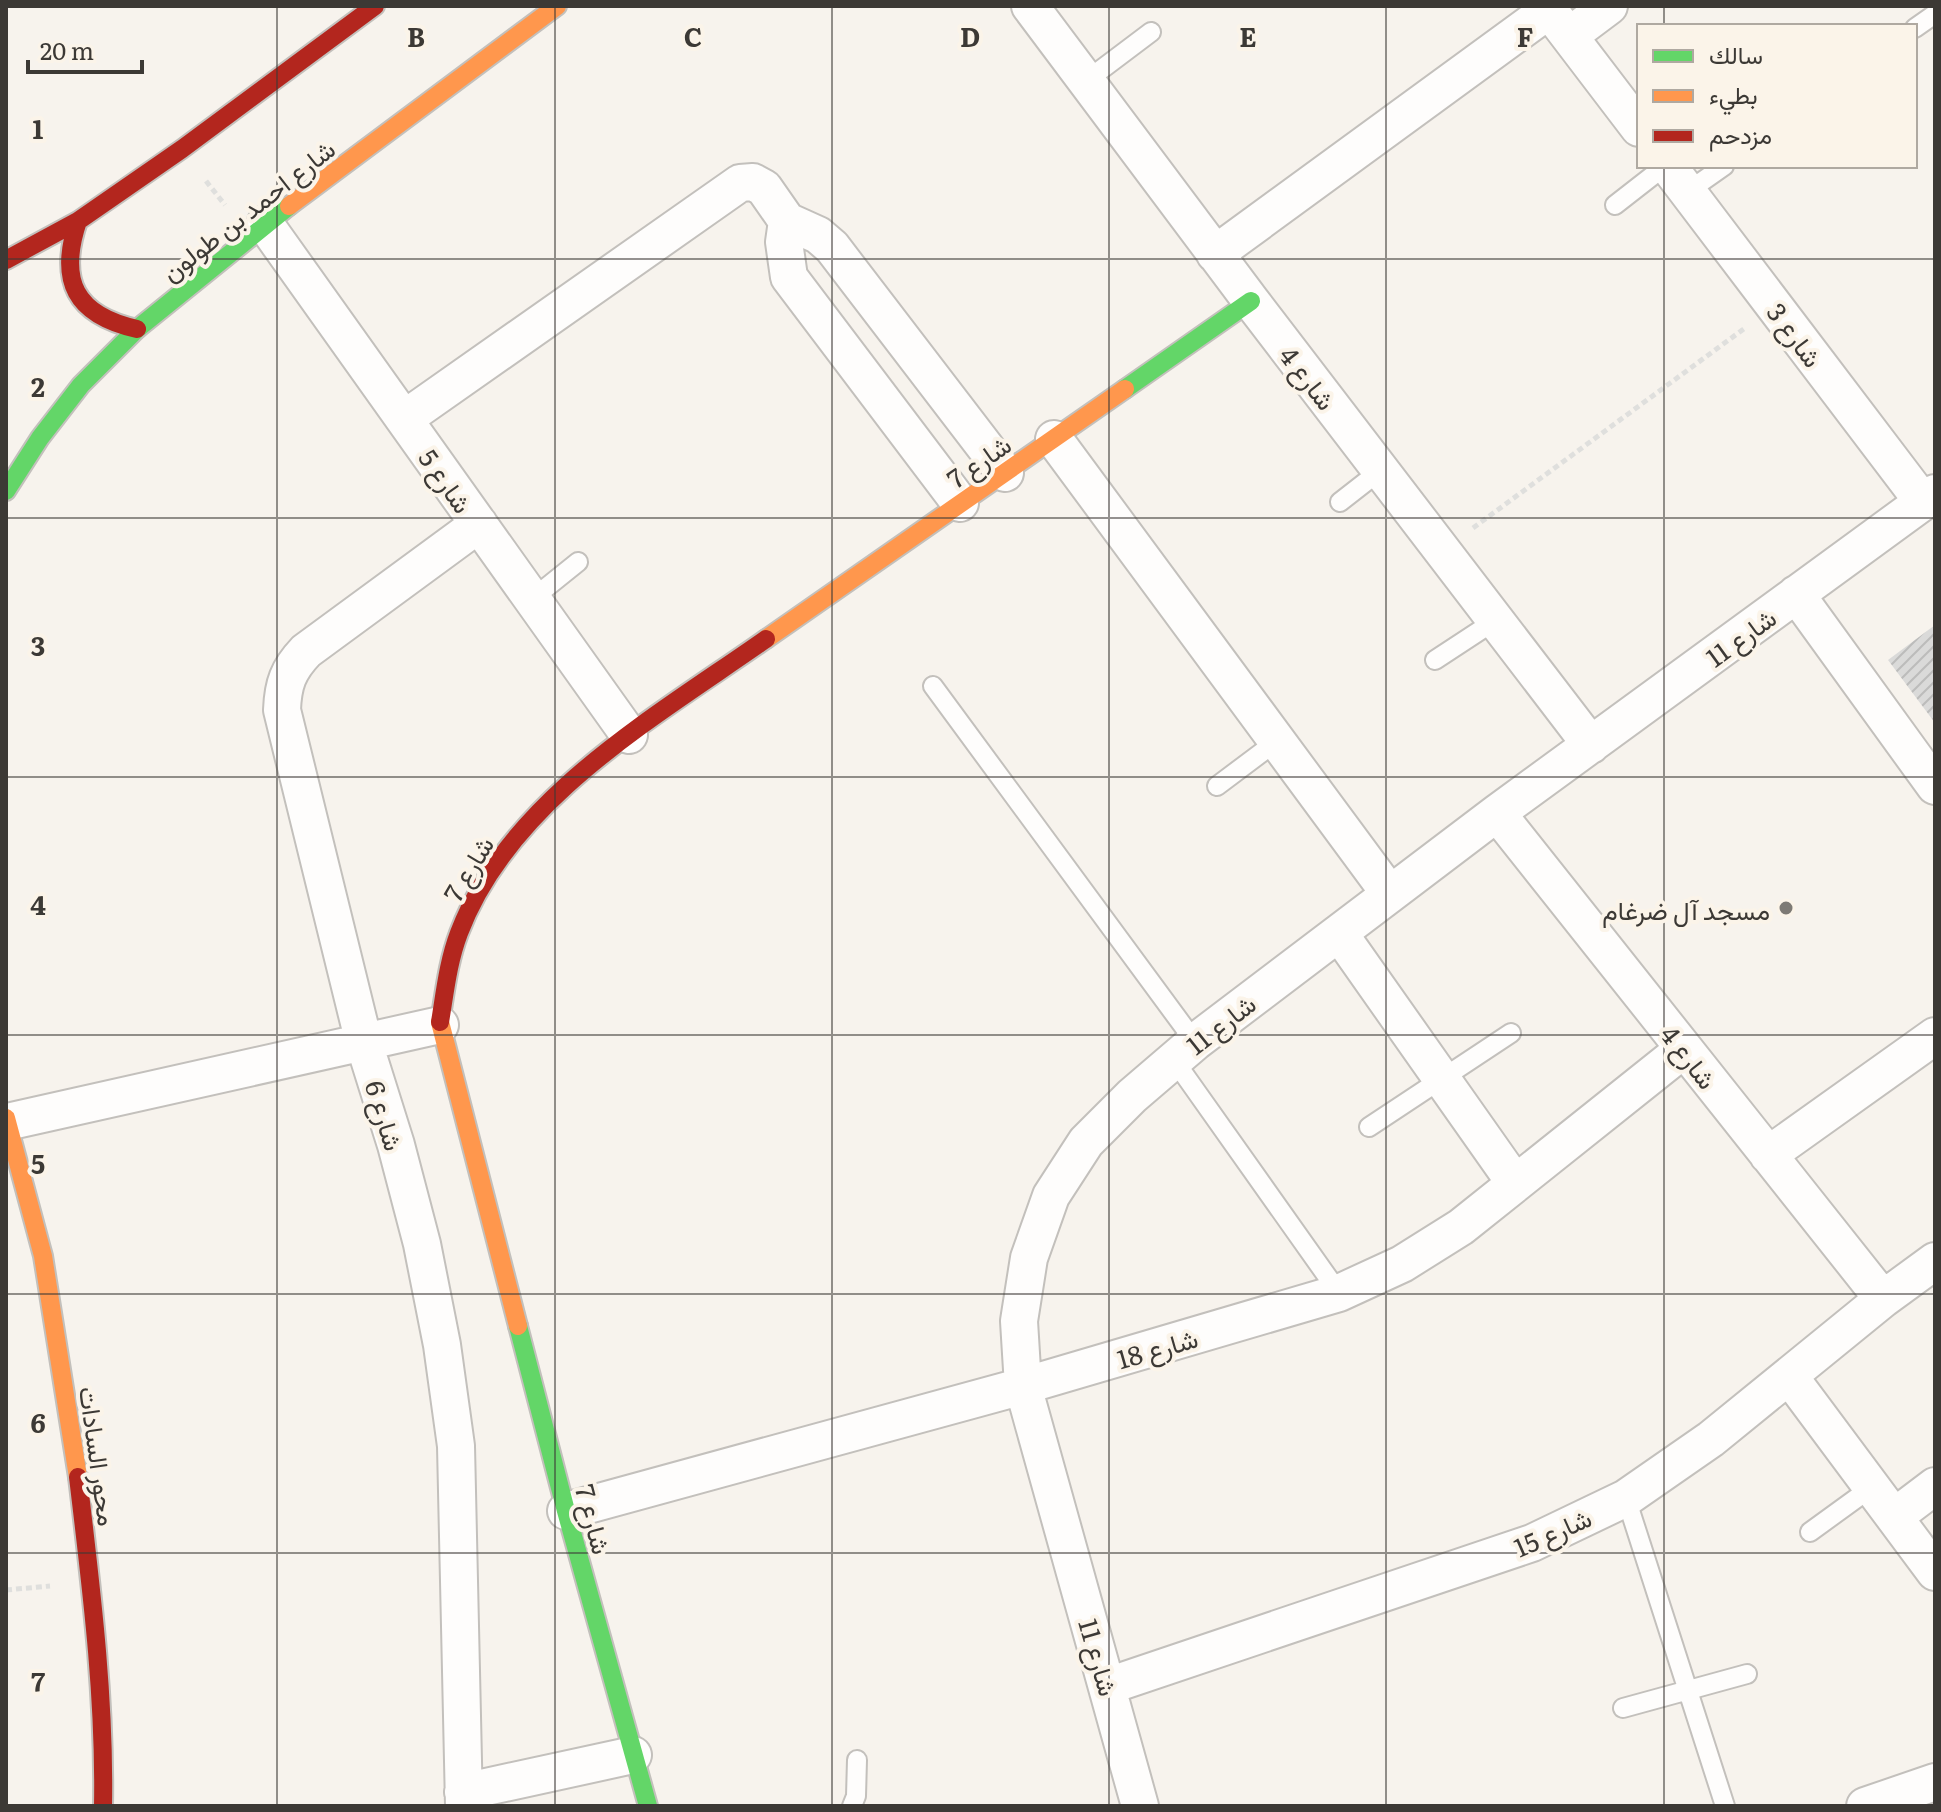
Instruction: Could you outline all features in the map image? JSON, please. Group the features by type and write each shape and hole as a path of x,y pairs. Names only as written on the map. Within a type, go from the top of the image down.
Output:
{"street":[{"path":"6,260 78,221 182,149 344,20 375,6"},
{"name":"شارع احمد بن طولون","path":"6,491 40,438 81,385 137,329 265,224 557,6"},
{"name":"شارع 4","path":"1030,6 1215,254 1591,745"},
{"path":"1215,254 1555,17 1609,6"},
{"path":"1555,17 1637,125"},
{"name":"شارع 3","path":"1673,175 1929,497"},
{"path":"404,419 740,183 753,182 764,188 787,221 818,235 832,247 1005,473"},
{"path":"78,221 70,241 67,262 71,283 81,302 96,316 116,326 137,329"},
{"path":"787,221 784,242 789,277 960,503"},
{"name":"شارع 5","path":"265,224 629,735"},
{"name":"شارع 7","path":"648,1806 566,1511 440,1025 449,969 467,915 494,865 530,821 575,776 629,735 1251,301"},
{"path":"1054,439 1390,894"},
{"name":"شارع 11","path":"1140,1806 1023,1386 1019,1321 1029,1258 1051,1196 1086,1142 1132,1096 1184,1051 1497,813 1929,497"},
{"name":"شارع 6","path":"464,1799 456,1446 442,1345 422,1244 396,1145 364,1043 282,710 283,688 291,667 306,651 479,524"},
{"path":"1796,594 1935,786"},
{"name":"شارع 4","path":"1497,813 1883,1299"},
{"path":"1339,933 1515,1183"},
{"path":"6,1120 440,1025"},
{"path":"1768,1155 1935,1036"},
{"name":"شارع 18","path":"566,1511 1023,1386 1339,1293 1402,1264 1461,1227 1684,1049"},
{"name":"محور السادات","path":"6,1120 43,1256 76,1463 96,1626 104,1737 103,1806"},
{"name":"شارع 15","path":"1108,1686 1532,1543 1626,1498 1711,1439 1883,1299 1935,1261"},
{"path":"1789,1376 1935,1572"},
{"path":"1894,1517 1935,1486"},
{"path":"464,1799 633,1755"},
{"path":"1865,1806 1935,1782"}],"lane":[{"path":"1917,27 1935,14"},
{"path":"1086,81 1151,32"},
{"path":"1615,205 1673,175 1713,168"},
{"path":"1340,502 1381,470"},
{"path":"532,599 578,562"},
{"path":"1435,660 1496,620"},
{"path":"933,686 1184,1051 1339,1293"},
{"path":"1217,786 1277,741"},
{"path":"1369,1127 1511,1033"},
{"path":"1810,1532 1872,1487"},
{"path":"1626,1498 1725,1806"},
{"path":"1623,1708 1747,1674"},
{"path":"852,1806 856,1796 857,1760"}],"path":[{"path":"182,149 227,208"},
{"path":"1442,551 1775,307"}],"building":[{"path":"1935,625 1935,723 1888,660"}],"traffic: fast":[{"path":"6,491 40,438 81,385 137,329 289,206"},
{"path":"1125,389 1251,301"},
{"path":"518,1326 648,1806"}],"traffic: slow":[{"path":"289,206 557,6"},
{"path":"766,639 1125,389"},
{"path":"440,1022 518,1326"},
{"path":"6,1118 43,1256 78,1477"}],"traffic: jam":[{"path":"6,260 78,221 182,149 375,6"},
{"path":"78,221 70,261 77,292 99,315 137,329"},
{"path":"440,1022 449,966 459,933 482,885 512,842 549,802 590,765 633,731 766,639"},
{"path":"78,1477 99,1682 103,1806"}],"place":[{"name":"مسجد آل ضرغام","path":"1786,908"}]}
